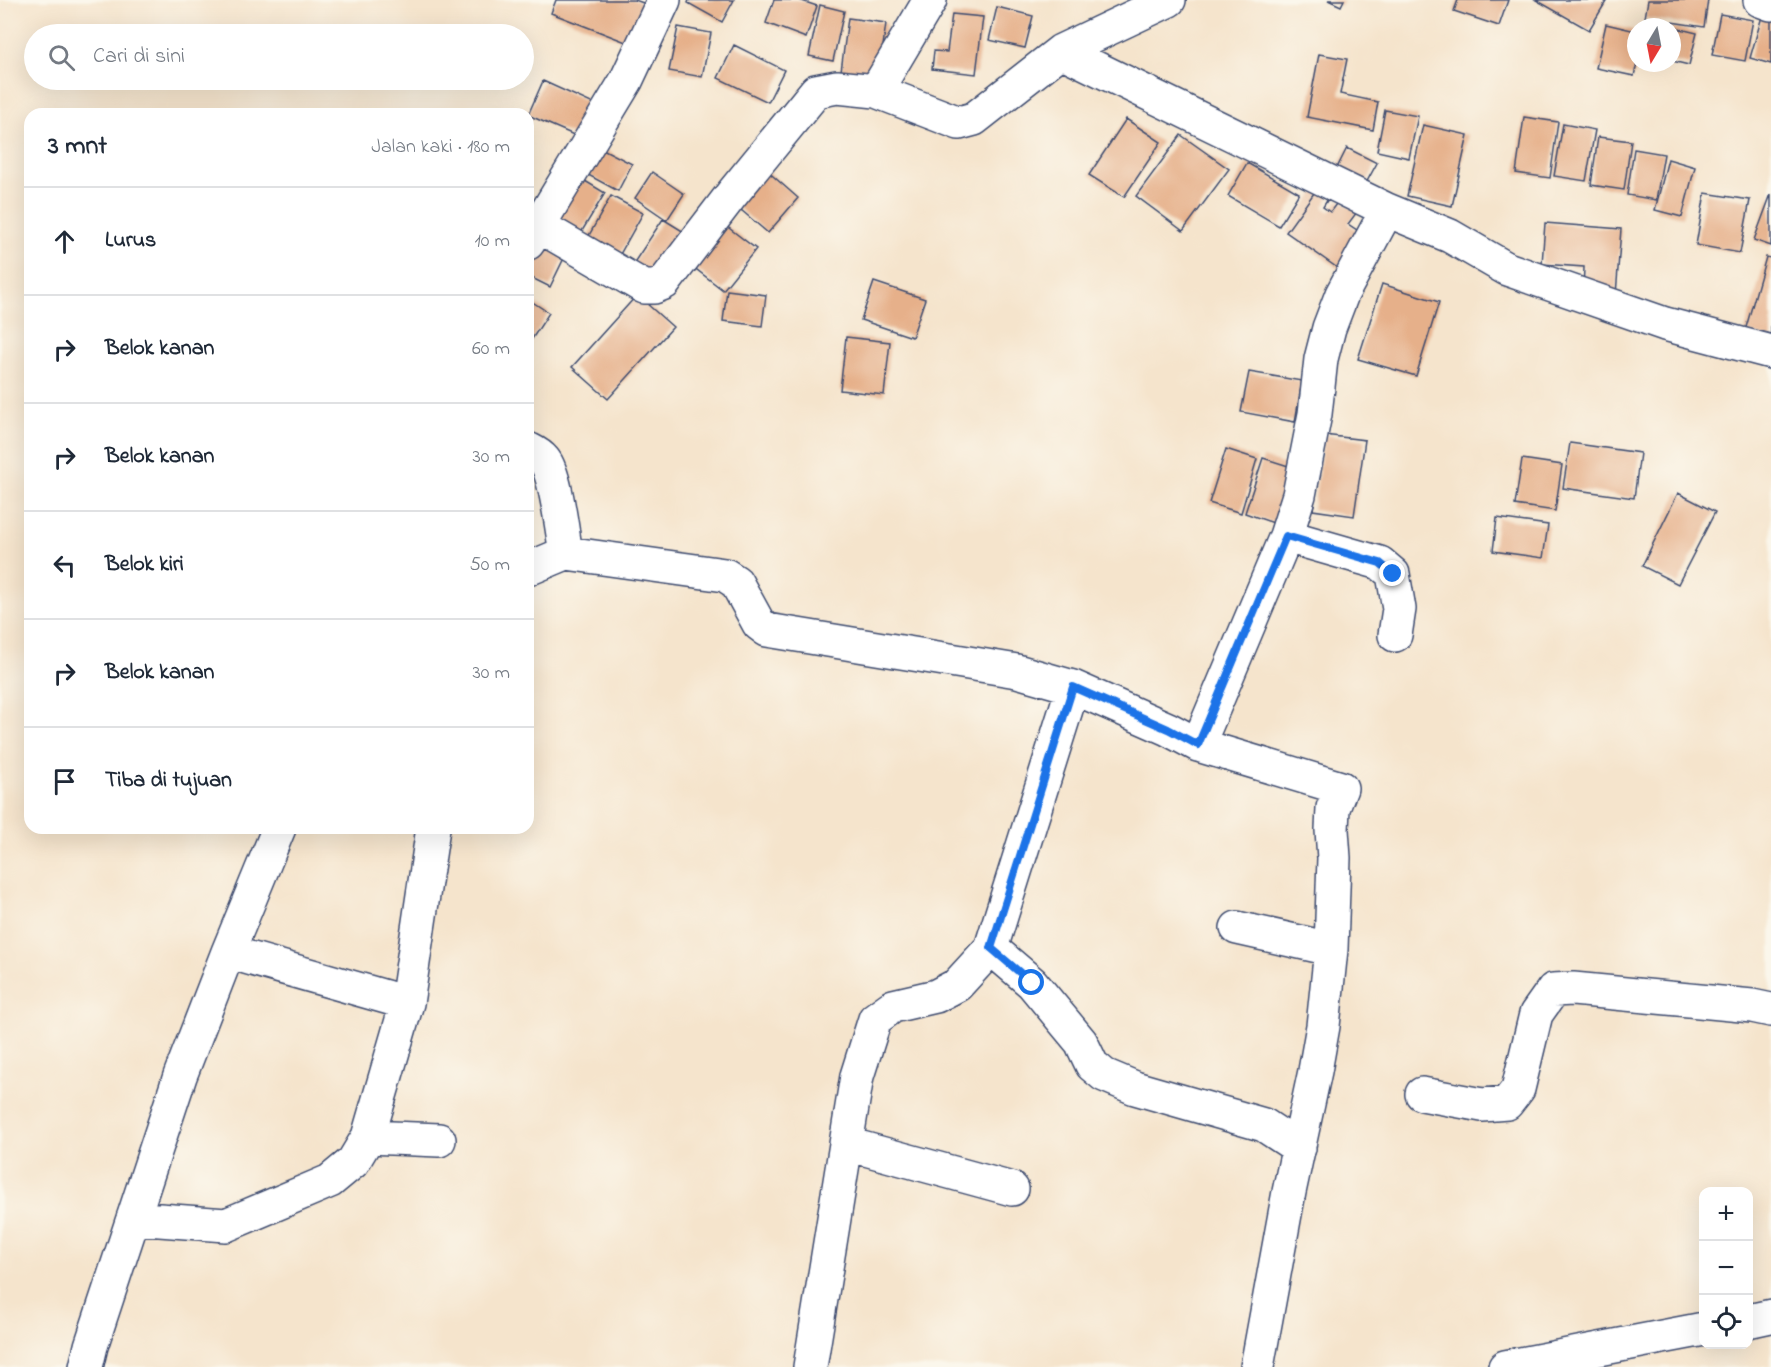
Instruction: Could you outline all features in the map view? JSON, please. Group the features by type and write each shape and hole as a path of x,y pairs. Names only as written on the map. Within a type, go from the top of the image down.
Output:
{"street":[{"path":"534,233 626,81 664,0"},
{"path":"876,91 930,0"},
{"path":"534,235 644,287 654,287 664,283 732,194 816,91 837,87 876,91 959,123 975,119 1061,51 1168,0"},
{"path":"1760,0 1771,4"},
{"path":"1061,51 1387,210 1450,236 1507,269 1665,324 1771,352"},
{"path":"1198,745 1286,536 1299,495 1329,328 1342,294 1387,210"},
{"path":"534,452 546,461 550,472 566,553"},
{"path":"1286,536 1380,563 1393,574 1399,609 1395,635"},
{"path":"534,566 566,553 725,575 736,582 759,624 767,630 1017,671 1073,687 1168,729 1198,745 1341,788 1333,808 1331,949 1323,1026 1257,1367"},
{"path":"810,1367 857,1076 875,1019 893,1006 936,996 957,985 991,948 1073,687"},
{"path":"86,1367 180,1076 277,834"},
{"path":"133,1218 226,1225 330,1181 353,1162 368,1137 407,1003 432,834"},
{"path":"1237,928 1331,949"},
{"path":"991,948 1032,983 1082,1042 1092,1065 1104,1075 1135,1088 1264,1125 1299,1148"},
{"path":"228,952 407,1003"},
{"path":"1422,1094 1482,1105 1507,1102 1518,1089 1536,1014 1553,990 1573,989 1752,1006 1771,1010"},
{"path":"368,1137 439,1140"},
{"path":"847,1144 1012,1189"},
{"path":"1753,1320 1771,1316"},
{"path":"1505,1367 1699,1330"}],"building":[{"path":"556,0 635,0 646,4 631,44 551,13"},
{"path":"689,0 734,0 722,22 688,3"},
{"path":"774,0 799,0 817,6 806,38 766,23"},
{"path":"1328,0 1344,0 1341,6"},
{"path":"1458,0 1508,0 1499,26 1454,11"},
{"path":"1536,0 1607,0 1589,30"},
{"path":"1648,0 1708,0 1704,27 1681,23 1681,18 1645,18"},
{"path":"820,5 844,11 833,61 809,56"},
{"path":"1765,6 1771,8 1771,64 1750,58"},
{"path":"997,7 1033,16 1025,48 989,40"},
{"path":"952,14 983,17 976,74 932,69 934,51 947,52"},
{"path":"1720,14 1753,20 1745,61 1712,55"},
{"path":"848,18 886,23 879,76 841,71"},
{"path":"1606,24 1627,29 1627,72 1635,72 1634,76 1596,68"},
{"path":"678,27 711,33 702,77 669,71"},
{"path":"1681,29 1697,33 1689,65 1681,63"},
{"path":"734,45 784,70 768,102 718,78"},
{"path":"1319,54 1347,59 1340,94 1378,102 1373,130 1307,117"},
{"path":"543,81 598,106 583,139 534,118 534,108 531,108"},
{"path":"1385,110 1418,116 1409,158 1377,151"},
{"path":"1524,117 1558,122 1550,178 1516,173"},
{"path":"1126,119 1161,142 1124,197 1089,175"},
{"path":"1563,124 1595,130 1586,181 1554,176"},
{"path":"1423,125 1468,135 1452,206 1407,196"},
{"path":"1181,135 1229,169 1183,231 1136,196"},
{"path":"1598,137 1631,141 1624,190 1591,185"},
{"path":"593,144 632,164 618,191 579,170"},
{"path":"1347,148 1377,163 1365,185 1336,170"},
{"path":"1634,149 1664,154 1656,200 1627,195"},
{"path":"1668,159 1695,167 1682,217 1655,210"},
{"path":"1247,163 1299,193 1279,226 1228,196"},
{"path":"765,169 798,198 768,233 734,204"},
{"path":"652,172 684,194 667,220 635,198"},
{"path":"575,175 605,193 579,236 549,218"},
{"path":"1319,186 1331,194 1323,207 1330,212 1339,200 1357,212 1348,224 1363,234 1339,269 1286,232"},
{"path":"1705,193 1750,200 1740,253 1696,245"},
{"path":"1771,194 1771,246 1754,240"},
{"path":"611,196 643,213 619,256 587,239"},
{"path":"663,219 689,235 659,281 633,264"},
{"path":"1545,223 1621,229 1616,295 1583,293 1584,267 1542,264"},
{"path":"725,225 756,249 723,290 692,266"},
{"path":"535,242 565,256 550,287 534,279"},
{"path":"1766,257 1771,258 1771,339 1745,331"},
{"path":"874,282 925,299 912,337 861,320"},
{"path":"1382,284 1439,302 1416,376 1358,359"},
{"path":"727,290 766,295 762,326 723,321"},
{"path":"637,295 673,327 608,399 572,367"},
{"path":"534,303 549,313 534,336"},
{"path":"846,337 890,342 884,395 840,390"},
{"path":"1249,372 1302,381 1295,422 1241,412"},
{"path":"1324,435 1365,440 1354,516 1313,510"},
{"path":"1570,443 1640,453 1634,498 1563,488"},
{"path":"1226,449 1257,459 1241,513 1209,503"},
{"path":"1263,458 1301,470 1282,526 1245,513"},
{"path":"1522,459 1562,465 1555,511 1515,505"},
{"path":"1678,493 1715,512 1678,584 1642,566"},
{"path":"1497,518 1548,525 1543,558 1493,551"}],"route":[{"path":"1032,983 991,948 1073,687 1168,729 1198,745 1286,536 1380,563 1393,574"}]}
